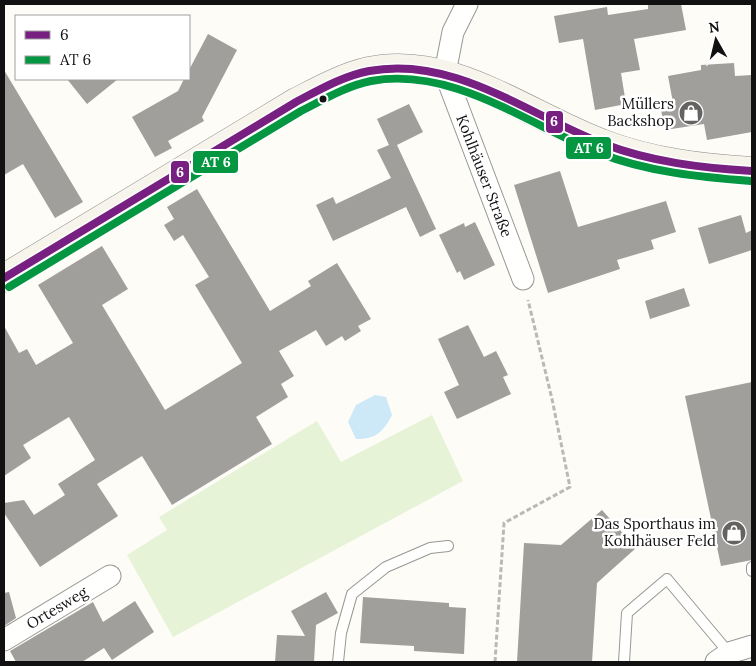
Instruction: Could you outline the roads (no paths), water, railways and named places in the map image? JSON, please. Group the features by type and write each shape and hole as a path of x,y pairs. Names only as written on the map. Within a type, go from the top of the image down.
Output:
{"main road":[{"path":"4,278 296,102 341,80 370,71 397,67 421,68 445,73 505,98 568,129 632,153 687,166 752,171"}],"street":[{"path":"445,73 453,32 467,4"},
{"name":"Kohlhäuser Straße","path":"445,73 522,279"},
{"name":"Ortesweg","path":"4,640 110,576"},
{"path":"723,658 752,646"}],"lane":[{"path":"338,662 340,633 352,594 386,567 430,548 448,546"},
{"path":"624,662 627,613 667,579 723,658"}],"water":[{"path":"375,395 386,397 392,415 382,430 374,436 356,439 348,422 356,405"}],"place":[{"name":"Müllers Backshop","path":"691,113"},
{"name":"Das Sporthaus im Kohlhäuser Feld","path":"734,533"}]}
